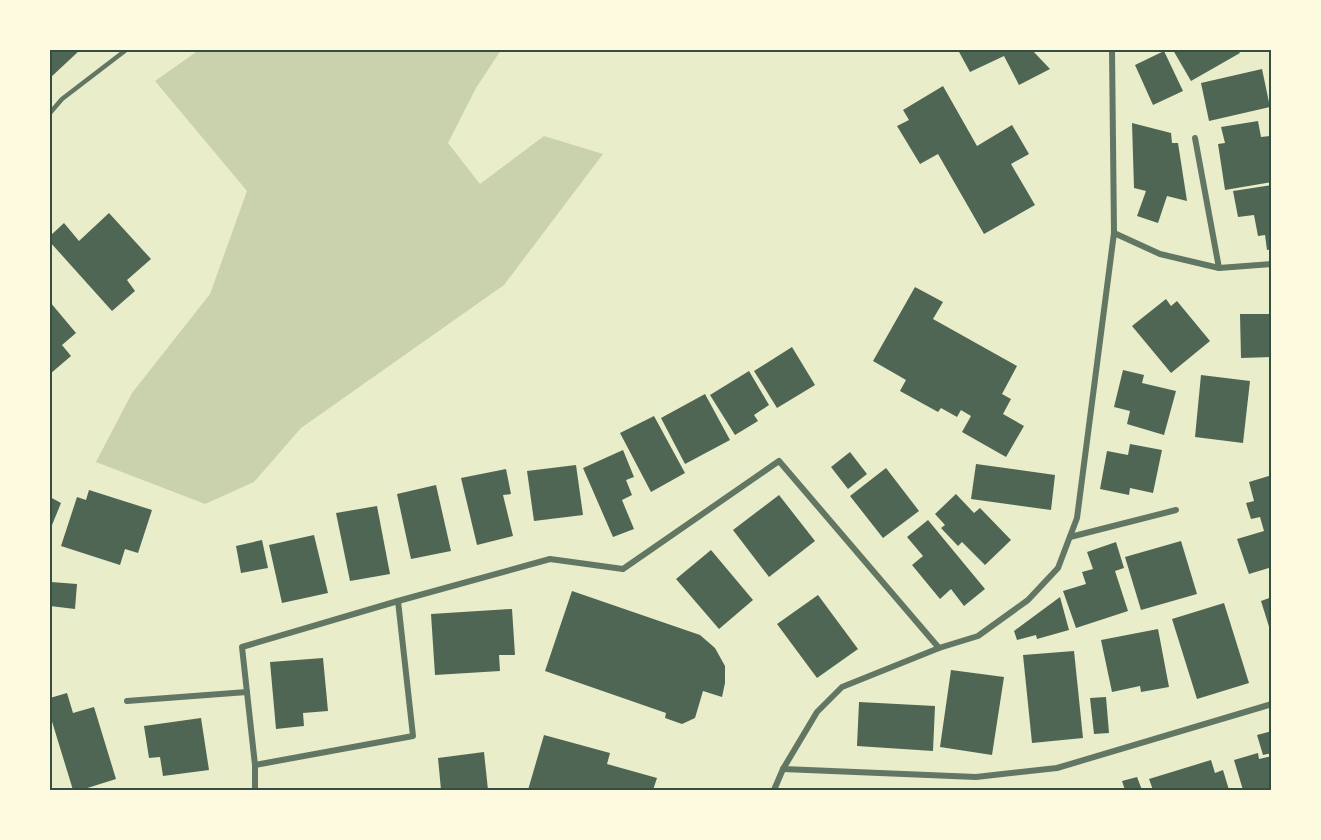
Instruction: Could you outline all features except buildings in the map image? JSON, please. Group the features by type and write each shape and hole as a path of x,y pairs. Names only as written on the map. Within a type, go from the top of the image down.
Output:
{"street":[{"path":"774,790 783,769 817,712 842,687 939,648 978,636 1028,600 1059,568 1077,518 1114,233 1112,50"},
{"path":"1195,138 1219,268"},
{"path":"1114,233 1160,254 1219,268 1272,264"},
{"path":"255,790 255,765 243,647 398,601 550,560 623,569 779,461 939,648"},
{"path":"1070,537 1176,510"},
{"path":"255,765 413,736 398,601"},
{"path":"127,701 247,692"},
{"path":"783,769 976,777 1057,768 1272,704"}],"lane":[{"path":"50,113 62,99 126,50"}],"green space":[{"path":"199,50 501,50 476,88 448,143 480,184 544,136 603,154 504,285 301,428 254,482 205,504 96,462 132,393 210,294 247,191 155,81"}]}
